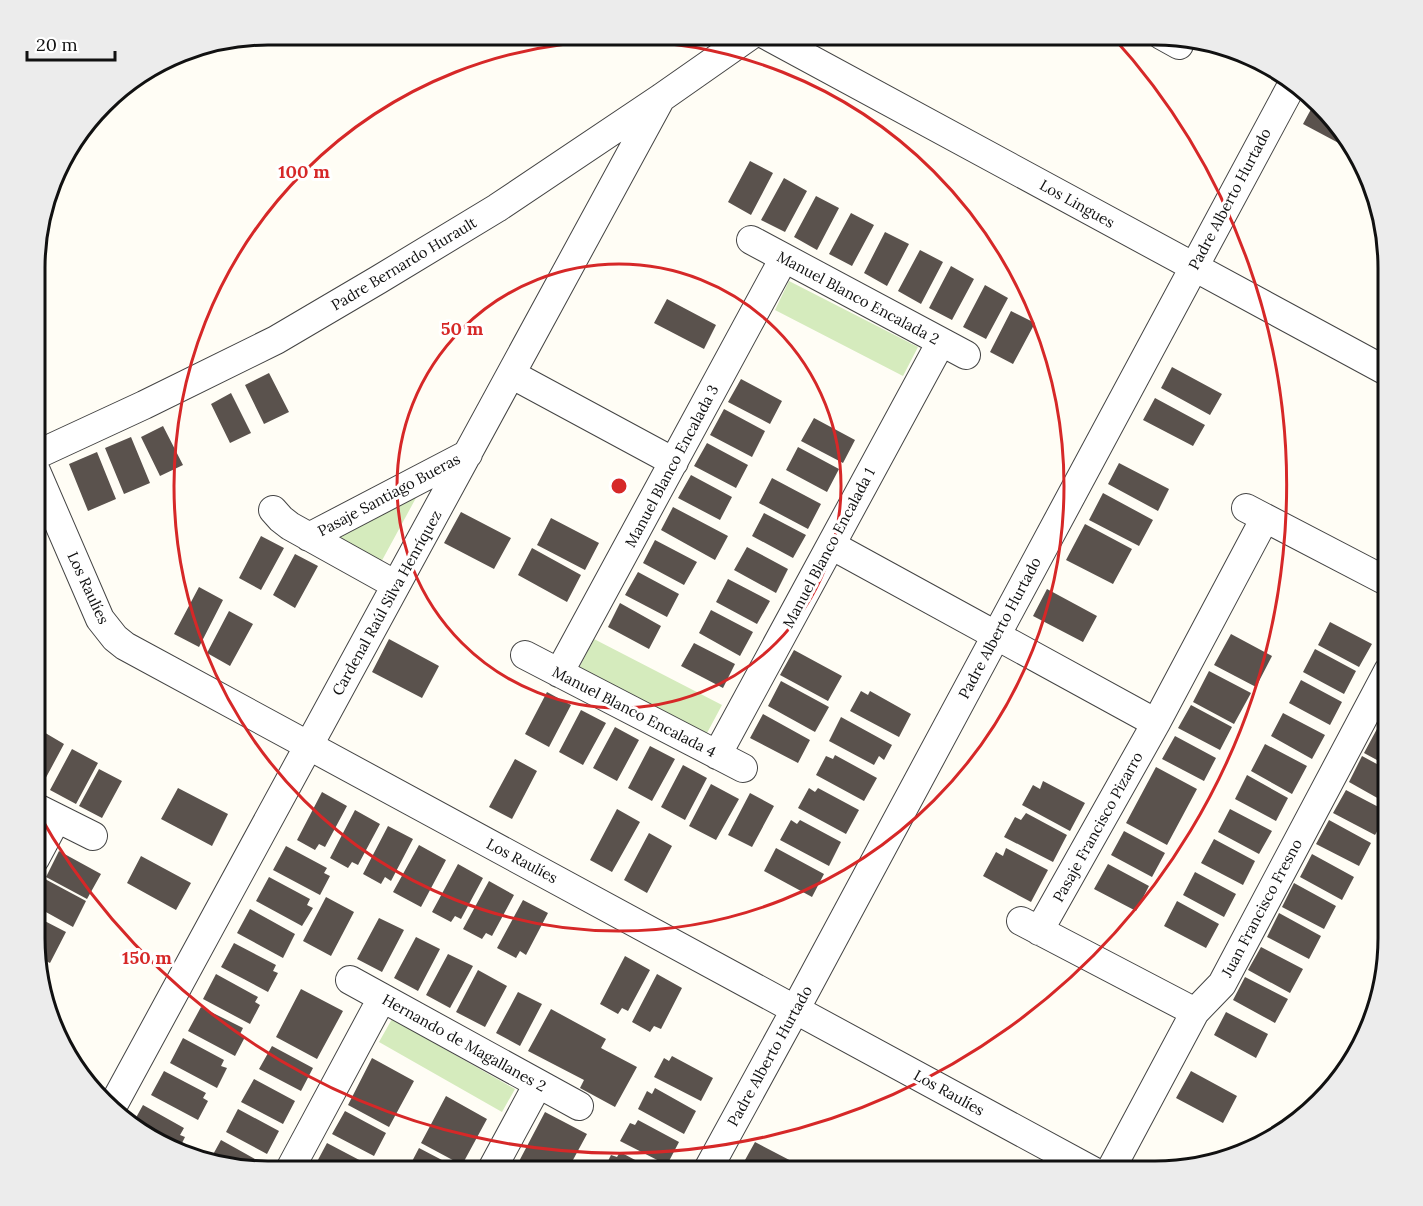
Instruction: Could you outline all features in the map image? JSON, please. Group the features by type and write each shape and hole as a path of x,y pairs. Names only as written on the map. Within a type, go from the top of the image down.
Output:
{"street":[{"name":"Padre Bernardo Hurault","path":"45,451 276,340 497,208 737,45"},
{"name":"Los Lingues","path":"784,45 1378,367"},
{"name":"Padre Alberto Hurtado","path":"712,1161 1289,90"},
{"name":"Cardenal Raúl Silva Henríquez","path":"115,1101 661,98"},
{"name":"Manuel Blanco Encalada 2","path":"750,240 966,355"},
{"name":"Manuel Blanco Encalada 3","path":"559,673 784,258"},
{"name":"Manuel Blanco Encalada 1","path":"717,755 941,342"},
{"path":"511,374 674,462"},
{"name":"Pasaje Santiago Bueras","path":"309,537 468,454"},
{"name":"Los Raulíes","path":"45,492 106,629 136,652 1074,1161"},
{"name":"Pasaje Santiago Bueras","path":"273,510 286,523 396,585"},
{"name":"Pasaje Francisco Pizarro","path":"1195,1012 1030,926 1156,723 1255,513 1378,577"},
{"path":"831,545 1156,723"},
{"name":"Manuel Blanco Encalada 4","path":"525,655 743,768"},
{"name":"Juan Francisco Fresno","path":"1115,1161 1195,1012 1222,984 1378,690"},
{"path":"46,812 93,836"},
{"name":"Hernando de Magallanes 2","path":"350,980 579,1106"},
{"path":"295,1161 382,998"},
{"path":"496,1161 538,1084"}],"green space":[{"path":"789,281 918,347 903,376 775,310"},
{"path":"423,485 379,566 339,543 340,531"},
{"path":"594,639 722,705 707,733 579,668"},
{"path":"392,1019 515,1089 502,1112 379,1042"}],"building":[{"path":"1311,109 1340,144 1303,124"},
{"path":"750,161 773,173 751,215 728,202"},
{"path":"784,178 807,191 785,232 761,220"},
{"path":"816,196 839,208 817,250 794,237"},
{"path":"851,213 874,225 852,266 829,254"},
{"path":"885,232 909,244 887,286 864,273"},
{"path":"920,250 943,262 921,304 898,291"},
{"path":"951,266 974,279 952,320 929,308"},
{"path":"985,285 1008,298 986,339 963,327"},
{"path":"667,299 716,325 704,349 654,323"},
{"path":"1011,311 1035,323 1013,364 990,352"},
{"path":"1172,367 1222,394 1210,415 1161,388"},
{"path":"269,373 289,412 264,424 245,385"},
{"path":"741,379 782,401 770,424 728,402"},
{"path":"231,393 251,433 230,443 211,404"},
{"path":"1155,398 1205,425 1193,446 1143,420"},
{"path":"724,409 765,431 752,457 710,435"},
{"path":"814,418 855,440 843,463 801,441"},
{"path":"163,426 183,465 160,476 141,437"},
{"path":"131,437 150,483 124,494 105,448"},
{"path":"707,443 748,465 736,488 694,466"},
{"path":"798,447 839,469 827,492 786,470"},
{"path":"97,452 116,499 88,511 69,464"},
{"path":"1119,463 1169,489 1158,511 1108,484"},
{"path":"691,475 732,497 720,520 678,498"},
{"path":"772,478 821,504 808,529 759,503"},
{"path":"1103,493 1153,520 1139,546 1089,520"},
{"path":"673,507 728,536 715,560 661,530"},
{"path":"461,512 511,538 494,569 444,543"},
{"path":"764,513 806,535 793,558 752,536"},
{"path":"551,518 599,543 585,570 537,545"},
{"path":"1085,524 1132,549 1113,584 1066,560"},
{"path":"261,536 284,548 261,590 239,578"},
{"path":"655,540 697,562 684,585 643,563"},
{"path":"747,547 788,569 776,593 734,570"},
{"path":"532,548 581,575 567,602 518,575"},
{"path":"295,554 318,566 295,608 273,595"},
{"path":"638,572 679,594 667,617 625,595"},
{"path":"728,579 770,601 757,624 716,602"},
{"path":"199,587 223,600 199,647 174,634"},
{"path":"1047,589 1097,616 1083,642 1033,616"},
{"path":"620,603 661,626 649,649 608,627"},
{"path":"711,610 753,632 740,656 699,633"},
{"path":"229,611 253,624 230,666 207,653"},
{"path":"1330,622 1372,644 1359,667 1318,645"},
{"path":"1231,634 1272,656 1256,687 1214,665"},
{"path":"389,639 439,666 422,698 372,672"},
{"path":"694,643 735,664 723,688 681,666"},
{"path":"1315,649 1356,671 1344,694 1303,672"},
{"path":"794,650 842,676 828,701 780,675"},
{"path":"1209,671 1251,693 1234,724 1193,702"},
{"path":"1301,680 1342,702 1330,725 1289,703"},
{"path":"781,681 829,707 815,732 768,706"},
{"path":"861,691 868,695 870,691 911,714 899,737 850,711"},
{"path":"547,692 571,705 549,747 525,734"},
{"path":"1191,705 1232,727 1220,750 1178,728"},
{"path":"581,710 606,723 583,765 559,752"},
{"path":"1283,713 1325,735 1312,759 1271,736"},
{"path":"763,714 810,740 798,763 750,738"},
{"path":"841,717 892,745 884,760 879,756 874,765 829,741"},
{"path":"615,727 639,740 617,781 593,768"},
{"path":"1378,727 1378,761 1364,753"},
{"path":"45,733 64,744 45,779"},
{"path":"1175,736 1216,758 1204,781 1162,759"},
{"path":"1265,744 1307,766 1292,794 1251,771"},
{"path":"650,746 675,759 652,801 628,788"},
{"path":"72,749 98,763 76,804 50,790"},
{"path":"835,755 877,778 864,801 816,775 826,756 833,759"},
{"path":"1362,756 1378,765 1378,798 1349,782"},
{"path":"515,759 537,771 512,819 489,807"},
{"path":"683,765 707,778 685,820 661,807"},
{"path":"1156,767 1197,789 1167,845 1126,823"},
{"path":"99,769 122,781 102,818 79,806"},
{"path":"1247,775 1288,798 1276,821 1235,799"},
{"path":"1043,781 1085,803 1070,831 1022,805 1033,785 1040,789"},
{"path":"711,784 739,799 716,840 689,826"},
{"path":"178,788 228,814 212,846 161,819"},
{"path":"809,788 815,792 818,788 859,810 846,834 798,808"},
{"path":"1346,790 1378,807 1378,830 1375,835 1333,813"},
{"path":"322,792 347,806 325,847 319,844 315,850 297,840"},
{"path":"750,793 774,806 752,847 728,835"},
{"path":"617,809 640,822 612,872 590,860"},
{"path":"1230,809 1272,831 1259,854 1218,832"},
{"path":"355,810 380,824 358,865 352,862 348,868 330,858"},
{"path":"1026,813 1067,835 1053,862 1004,837 1015,817 1021,820"},
{"path":"791,820 797,824 800,820 841,842 829,866 780,840"},
{"path":"1329,820 1371,843 1359,866 1316,844"},
{"path":"388,826 413,839 391,881 385,877 381,884 363,874"},
{"path":"1124,831 1165,853 1152,877 1111,855"},
{"path":"649,833 672,846 647,893 624,880"},
{"path":"1214,839 1255,861 1243,885 1201,863"},
{"path":"419,845 446,860 421,907 393,892"},
{"path":"286,846 327,868 324,873 330,876 320,895 273,870"},
{"path":"776,848 824,874 812,897 764,871"},
{"path":"1006,848 1048,870 1031,902 983,876 996,852 1003,856"},
{"path":"59,851 101,874 87,899 46,877"},
{"path":"1312,854 1354,877 1342,900 1300,877"},
{"path":"141,856 191,883 176,910 127,883"},
{"path":"458,864 483,878 461,919 455,916 451,922 432,912"},
{"path":"1108,864 1149,886 1136,911 1094,889"},
{"path":"1195,872 1236,894 1224,917 1183,895"},
{"path":"269,877 310,899 307,905 313,908 302,926 256,901"},
{"path":"45,879 86,901 73,927 45,912"},
{"path":"489,881 514,895 492,936 486,933 482,939 463,929"},
{"path":"1294,883 1336,906 1324,929 1282,907"},
{"path":"326,897 354,912 331,956 303,941"},
{"path":"523,900 548,913 526,955 520,951 516,958 497,948"},
{"path":"1177,901 1219,924 1206,948 1164,926"},
{"path":"250,909 295,934 283,958 237,933"},
{"path":"1279,913 1321,936 1309,959 1267,937"},
{"path":"379,918 404,930 382,972 357,959"},
{"path":"45,921 66,932 50,963 46,961 45,952"},
{"path":"416,937 440,949 418,991 394,978"},
{"path":"234,943 276,965 273,971 278,973 268,992 221,967"},
{"path":"1261,947 1303,969 1290,993 1248,970"},
{"path":"448,954 473,966 450,1008 426,995"},
{"path":"625,956 650,970 628,1011 622,1008 618,1014 600,1004"},
{"path":"478,970 507,986 485,1027 456,1012"},
{"path":"216,974 258,997 255,1002 260,1005 250,1024 203,999"},
{"path":"657,974 682,988 661,1029 654,1026 650,1032 632,1022"},
{"path":"1245,977 1288,999 1275,1023 1233,1000"},
{"path":"301,989 343,1011 317,1059 276,1037"},
{"path":"518,992 542,1004 520,1046 496,1033"},
{"path":"201,1007 243,1028 240,1034 245,1037 235,1056 188,1031"},
{"path":"551,1009 606,1039 601,1048 637,1067 615,1107 580,1088 584,1080 528,1051"},
{"path":"1226,1012 1268,1034 1256,1058 1214,1035"},
{"path":"183,1038 224,1060 221,1066 227,1068 217,1088 170,1063"},
{"path":"272,1046 313,1068 301,1091 259,1069"},
{"path":"672,1056 713,1078 701,1101 654,1077 664,1058 669,1061"},
{"path":"372,1058 414,1081 389,1127 348,1105"},
{"path":"164,1071 206,1093 203,1098 208,1101 198,1120 151,1095"},
{"path":"1191,1071 1237,1096 1223,1123 1176,1098"},
{"path":"254,1079 295,1101 283,1124 241,1102"},
{"path":"655,1088 696,1111 684,1134 638,1109 647,1091 652,1094"},
{"path":"446,1096 487,1119 464,1161 455,1161 421,1143"},
{"path":"143,1105 184,1128 180,1135 185,1137 182,1143 136,1118"},
{"path":"238,1109 279,1131 267,1154 226,1132"},
{"path":"345,1111 386,1133 374,1156 332,1134"},
{"path":"545,1112 587,1134 572,1161 519,1161"},
{"path":"638,1120 679,1142 669,1161 659,1161 620,1141 630,1123 635,1125"},
{"path":"221,1140 255,1159 254,1161 213,1154"},
{"path":"755,1142 791,1161 744,1161"},
{"path":"327,1143 361,1161 317,1161"},
{"path":"419,1148 444,1161 412,1161"},
{"path":"620,1152 637,1161 608,1161 611,1155 617,1157"}]}
